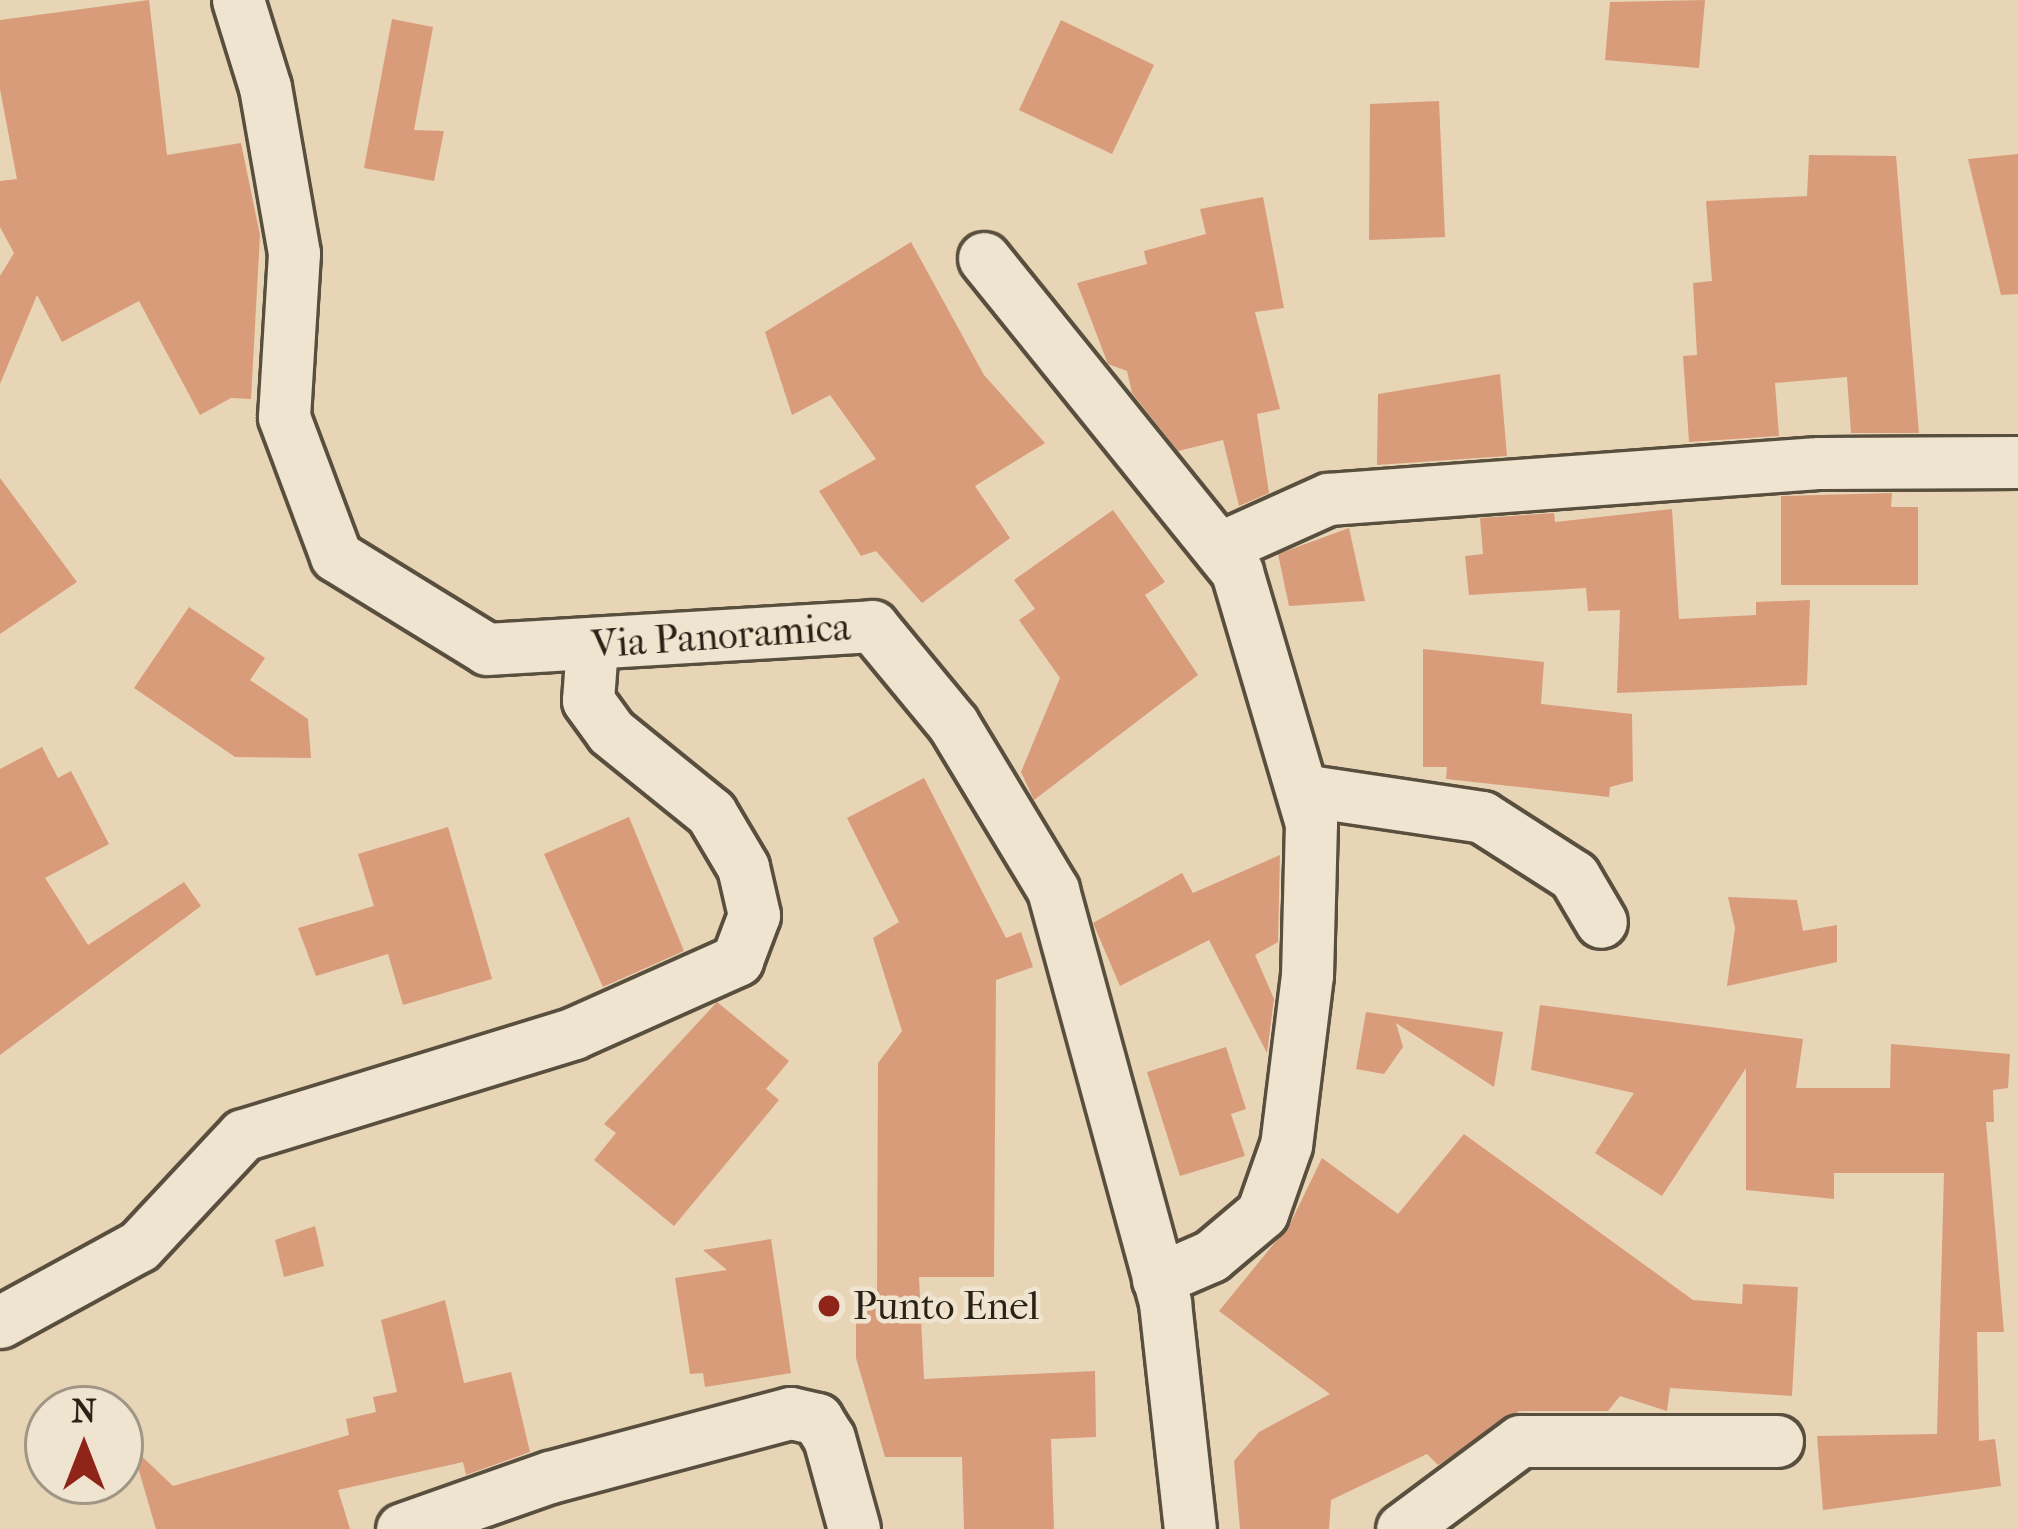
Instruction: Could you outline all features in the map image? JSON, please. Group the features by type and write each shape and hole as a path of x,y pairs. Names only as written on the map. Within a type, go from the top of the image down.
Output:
{"street":[{"name":"Via Panoramica","path":"238,0 265,87 294,253 284,417 337,556 487,649 872,626 953,724 1053,890 1158,1279 1190,1529"},
{"path":"984,258 1237,572 1311,823 1307,975 1292,1095 1262,1213 1211,1256 1158,1279"},
{"path":"1219,548 1328,499 1820,464 2018,462"},
{"path":"0,1322 139,1246 243,1135 574,1033 737,960 754,915 742,867 711,813 650,768 588,700 592,645"},
{"path":"1301,790 1482,817 1574,876 1601,922"},
{"path":"1292,1095 1321,1149"},
{"path":"1170,1346 1211,1256"},
{"path":"402,1529 550,1477 790,1413 817,1418 829,1438 851,1528"},
{"path":"1402,1529 1520,1442 1777,1442"}],"building":[{"path":"149,0 167,155 241,143 260,235 251,399 231,398 200,415 139,301 62,342 37,295 0,384 0,276 14,253 0,227 0,181 17,179 0,89 0,20"},
{"path":"1705,0 1699,68 1605,60 1610,2"},
{"path":"392,19 433,27 414,130 444,131 434,181 364,168"},
{"path":"1061,20 1154,65 1112,154 1019,110"},
{"path":"1439,101 1445,237 1369,240 1370,104"},
{"path":"2018,154 2018,294 2001,295 1968,159"},
{"path":"1809,155 1896,156 1919,433 1851,433 1847,377 1775,383 1779,436 1689,442 1683,356 1697,355 1693,283 1712,281 1706,201 1807,196"},
{"path":"1263,197 1284,308 1255,312 1280,409 1257,414 1269,493 1239,506 1223,440 1178,451 1132,393 1127,371 1108,364 1077,283 1147,264 1144,251 1206,234 1200,209"},
{"path":"911,242 984,375 1045,443 975,486 1010,538 922,603 876,551 861,556 819,491 876,459 830,395 792,415 765,332"},
{"path":"1500,374 1507,456 1377,465 1378,394"},
{"path":"0,478 77,582 0,634"},
{"path":"1892,493 1891,507 1918,507 1918,585 1781,585 1781,496"},
{"path":"1672,509 1679,619 1756,615 1756,602 1810,600 1807,685 1617,693 1620,610 1588,611 1586,588 1469,595 1465,556 1483,554 1480,518 1554,513 1555,522"},
{"path":"1113,510 1165,582 1145,595 1198,675 1034,800 1021,772 1060,678 1019,620 1035,609 1014,580"},
{"path":"1349,528 1365,601 1289,606 1278,554"},
{"path":"189,607 265,658 250,680 308,719 311,758 235,757 134,688"},
{"path":"1423,649 1544,662 1541,704 1632,714 1633,781 1610,787 1609,797 1446,779 1447,767 1423,767"},
{"path":"42,747 58,778 71,771 109,844 45,878 88,945 184,882 201,906 0,1055 0,769"},
{"path":"924,778 1006,938 1021,932 1033,967 996,980 994,1277 919,1277 924,1379 1095,1371 1096,1437 1051,1439 1054,1529 964,1529 962,1457 885,1457 856,1358 856,1299 877,1298 878,1063 902,1031 873,938 899,922 847,818"},
{"path":"629,817 684,951 603,987 544,854"},
{"path":"448,827 492,979 403,1005 388,954 316,976 298,928 374,906 358,854"},
{"path":"1280,855 1278,942 1255,955 1274,999 1267,1053 1209,940 1120,986 1093,923 1182,873 1193,893"},
{"path":"1728,897 1797,900 1803,931 1837,925 1837,962 1727,986 1735,928"},
{"path":"717,1002 789,1061 766,1089 779,1100 674,1226 594,1160 616,1133 604,1124"},
{"path":"1540,1005 1803,1039 1796,1088 1890,1088 1891,1044 2010,1054 2008,1088 1993,1090 1994,1122 1986,1122 2004,1332 1977,1332 1979,1441 1995,1439 2001,1486 1823,1510 1817,1436 1937,1434 1944,1173 1834,1173 1834,1199 1746,1190 1746,1068 1662,1196 1595,1153 1634,1093 1531,1070"},
{"path":"1366,1012 1503,1032 1494,1087 1396,1023 1403,1047 1384,1074 1356,1069"},
{"path":"1226,1047 1246,1109 1231,1114 1245,1156 1180,1176 1147,1072"},
{"path":"1464,1134 1693,1300 1742,1304 1743,1284 1798,1287 1792,1396 1670,1388 1667,1411 1620,1396 1608,1411 1519,1411 1438,1465 1427,1454 1331,1500 1329,1529 1240,1529 1234,1461 1259,1432 1330,1394 1219,1311 1290,1224 1322,1158 1398,1214"},
{"path":"315,1226 324,1266 284,1277 275,1240"},
{"path":"771,1239 791,1373 705,1387 703,1373 690,1374 675,1278 727,1270 703,1250"},
{"path":"445,1300 464,1383 511,1372 530,1452 466,1475 463,1462 338,1490 350,1529 156,1529 144,1488 144,1458 173,1486 349,1435 346,1419 376,1412 373,1397 397,1392 381,1320"}],"place":[{"name":"Punto Enel","path":"829,1306"}]}
